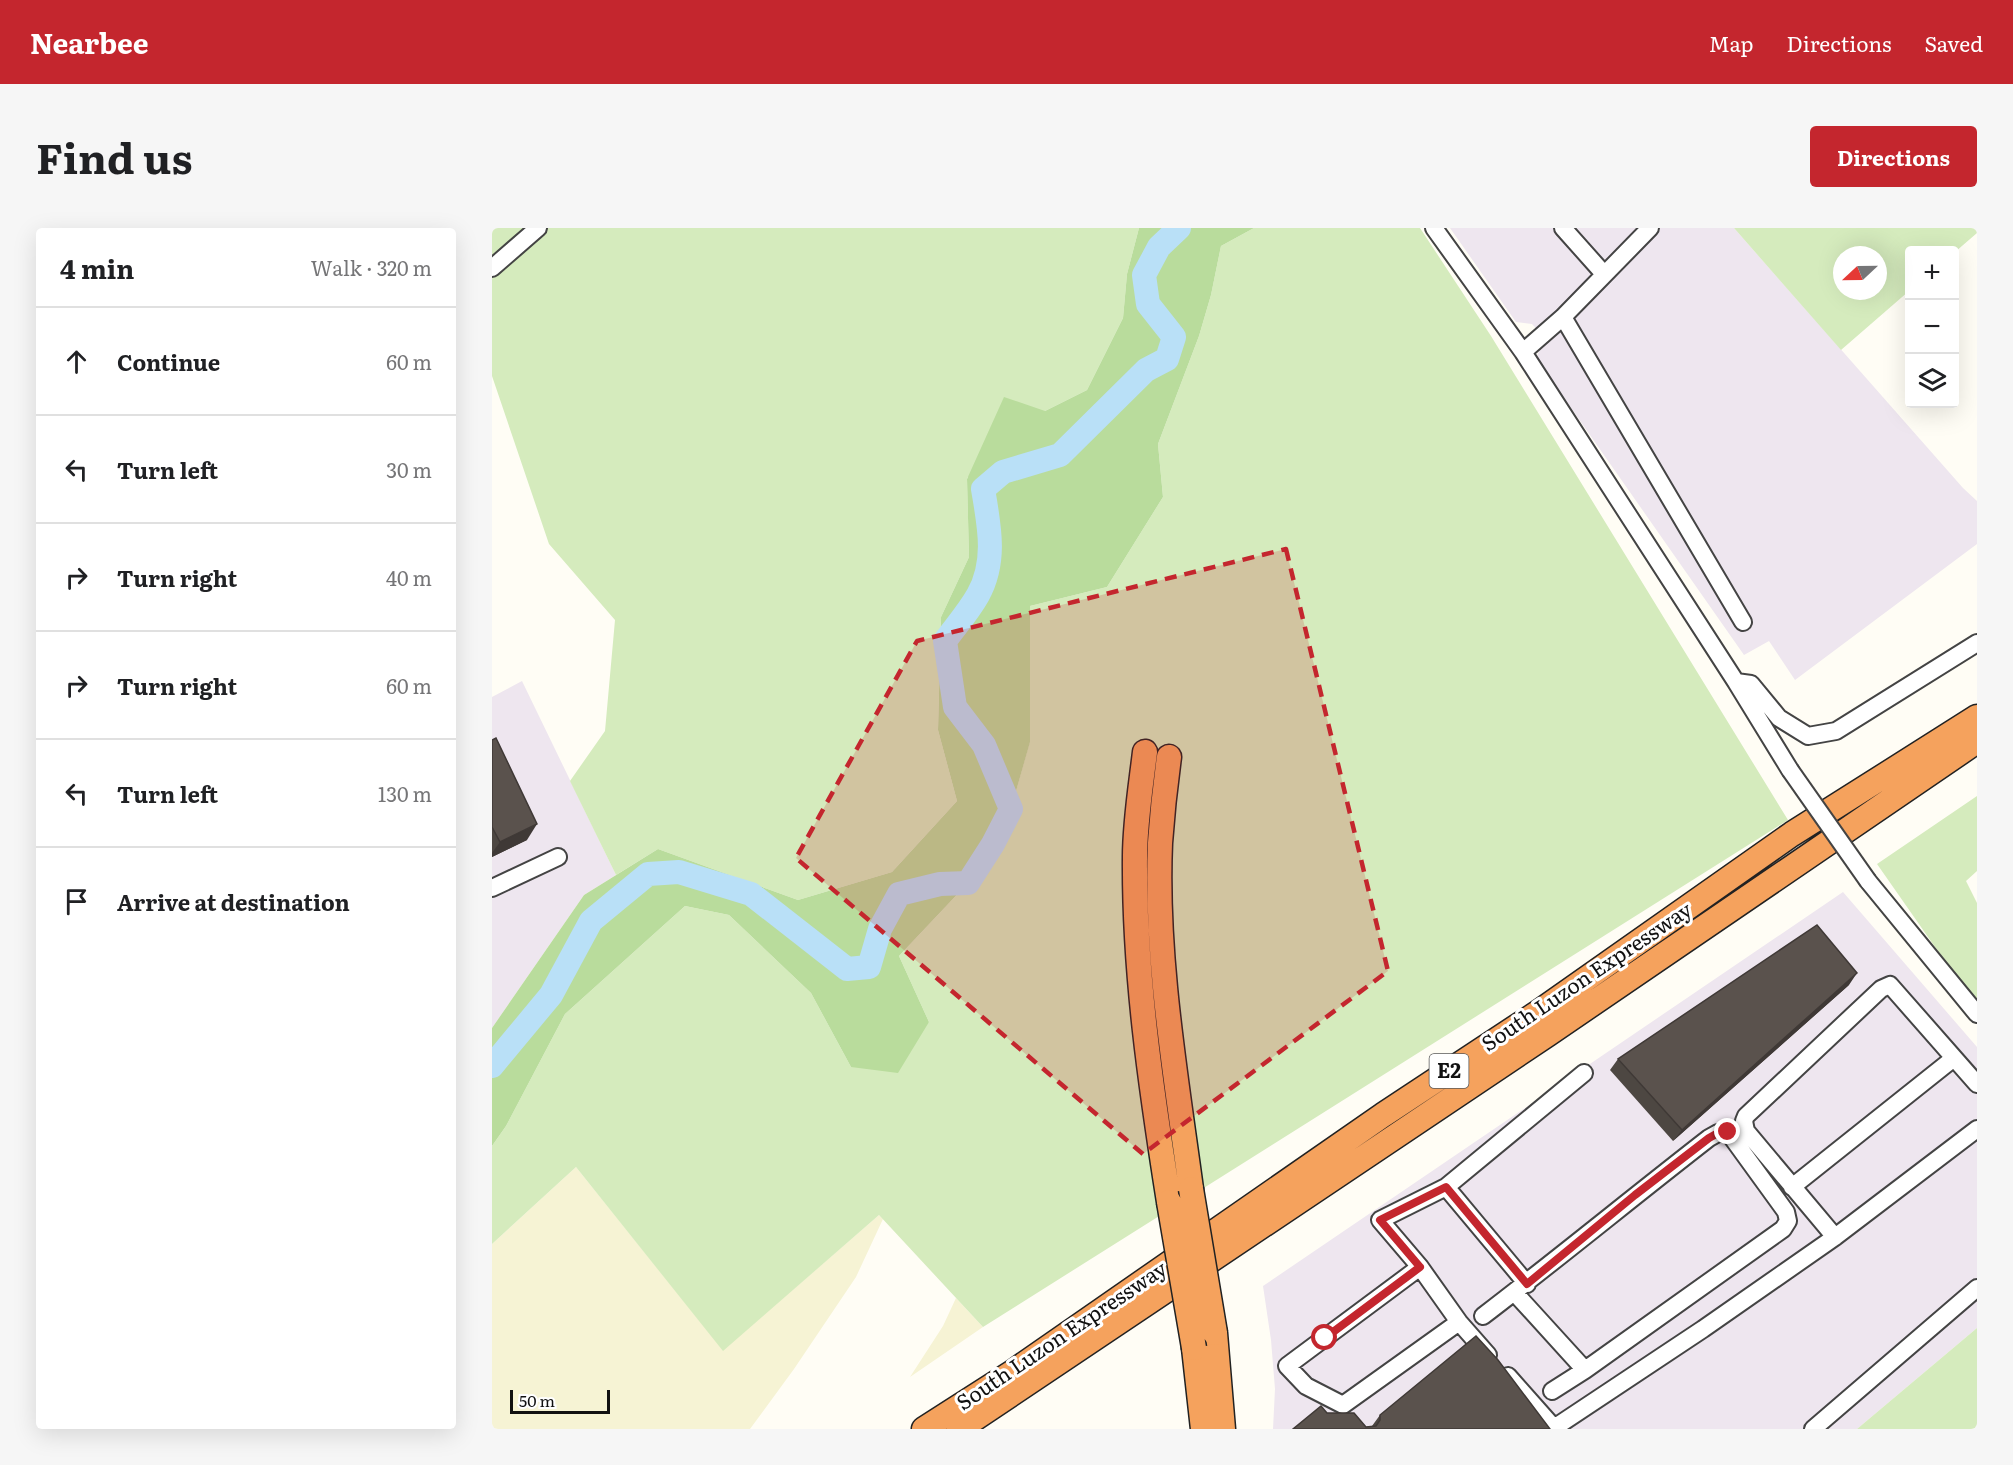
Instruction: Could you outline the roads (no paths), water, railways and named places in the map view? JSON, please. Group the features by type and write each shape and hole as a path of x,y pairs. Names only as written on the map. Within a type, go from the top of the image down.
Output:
{"highway":[{"name":"South Luzon Expressway","path":"924,1429 1013,1372 1383,1115 1539,1012 1792,834 1977,717"},
{"name":"South Luzon Expressway","path":"959,1429 1557,1028 1977,741"},
{"path":"1145,752 1135,854 1135,920 1150,1074 1194,1347 1203,1429"},
{"path":"1169,757 1160,844 1160,896 1165,983 1191,1189 1215,1334 1223,1429"}],"street":[{"path":"492,268 538,228"},
{"path":"1434,228 1523,352 1736,682 1790,770 1868,881 1977,1014"},
{"path":"1563,228 1604,274"},
{"path":"1523,352 1563,317 1650,228"},
{"path":"1563,317 1743,622"},
{"path":"1736,682 1750,684 1779,718 1808,736 1836,731 1977,643"},
{"path":"492,888 558,857"},
{"path":"1835,1237 1746,1131 1744,1122 1746,1116 1881,989 1890,986 1977,1084"},
{"path":"1792,1187 1954,1058"},
{"path":"1584,1073 1446,1187 1380,1220 1420,1267 1458,1322 1555,1428 1835,1237 1977,1129"},
{"path":"1483,1316 1635,1195 1718,1133 1728,1132 1786,1212 1788,1221 1783,1229 1552,1391"},
{"path":"1446,1187 1520,1288 1585,1370"},
{"path":"1356,1421 1343,1405 1306,1386 1287,1366 1420,1267"},
{"path":"1812,1429 1977,1288"},
{"path":"1343,1405 1458,1322"}],"waterway":[{"path":"492,1066 551,995 591,921 648,874 679,872 751,894 847,969 869,967 880,929 899,894 940,884 968,883 993,844 1011,809 984,745 955,707 945,641 978,595 988,569 990,543 983,489 1003,472 1060,455 1146,370 1167,359 1174,337 1148,304 1144,275 1159,247 1179,228"}]}
